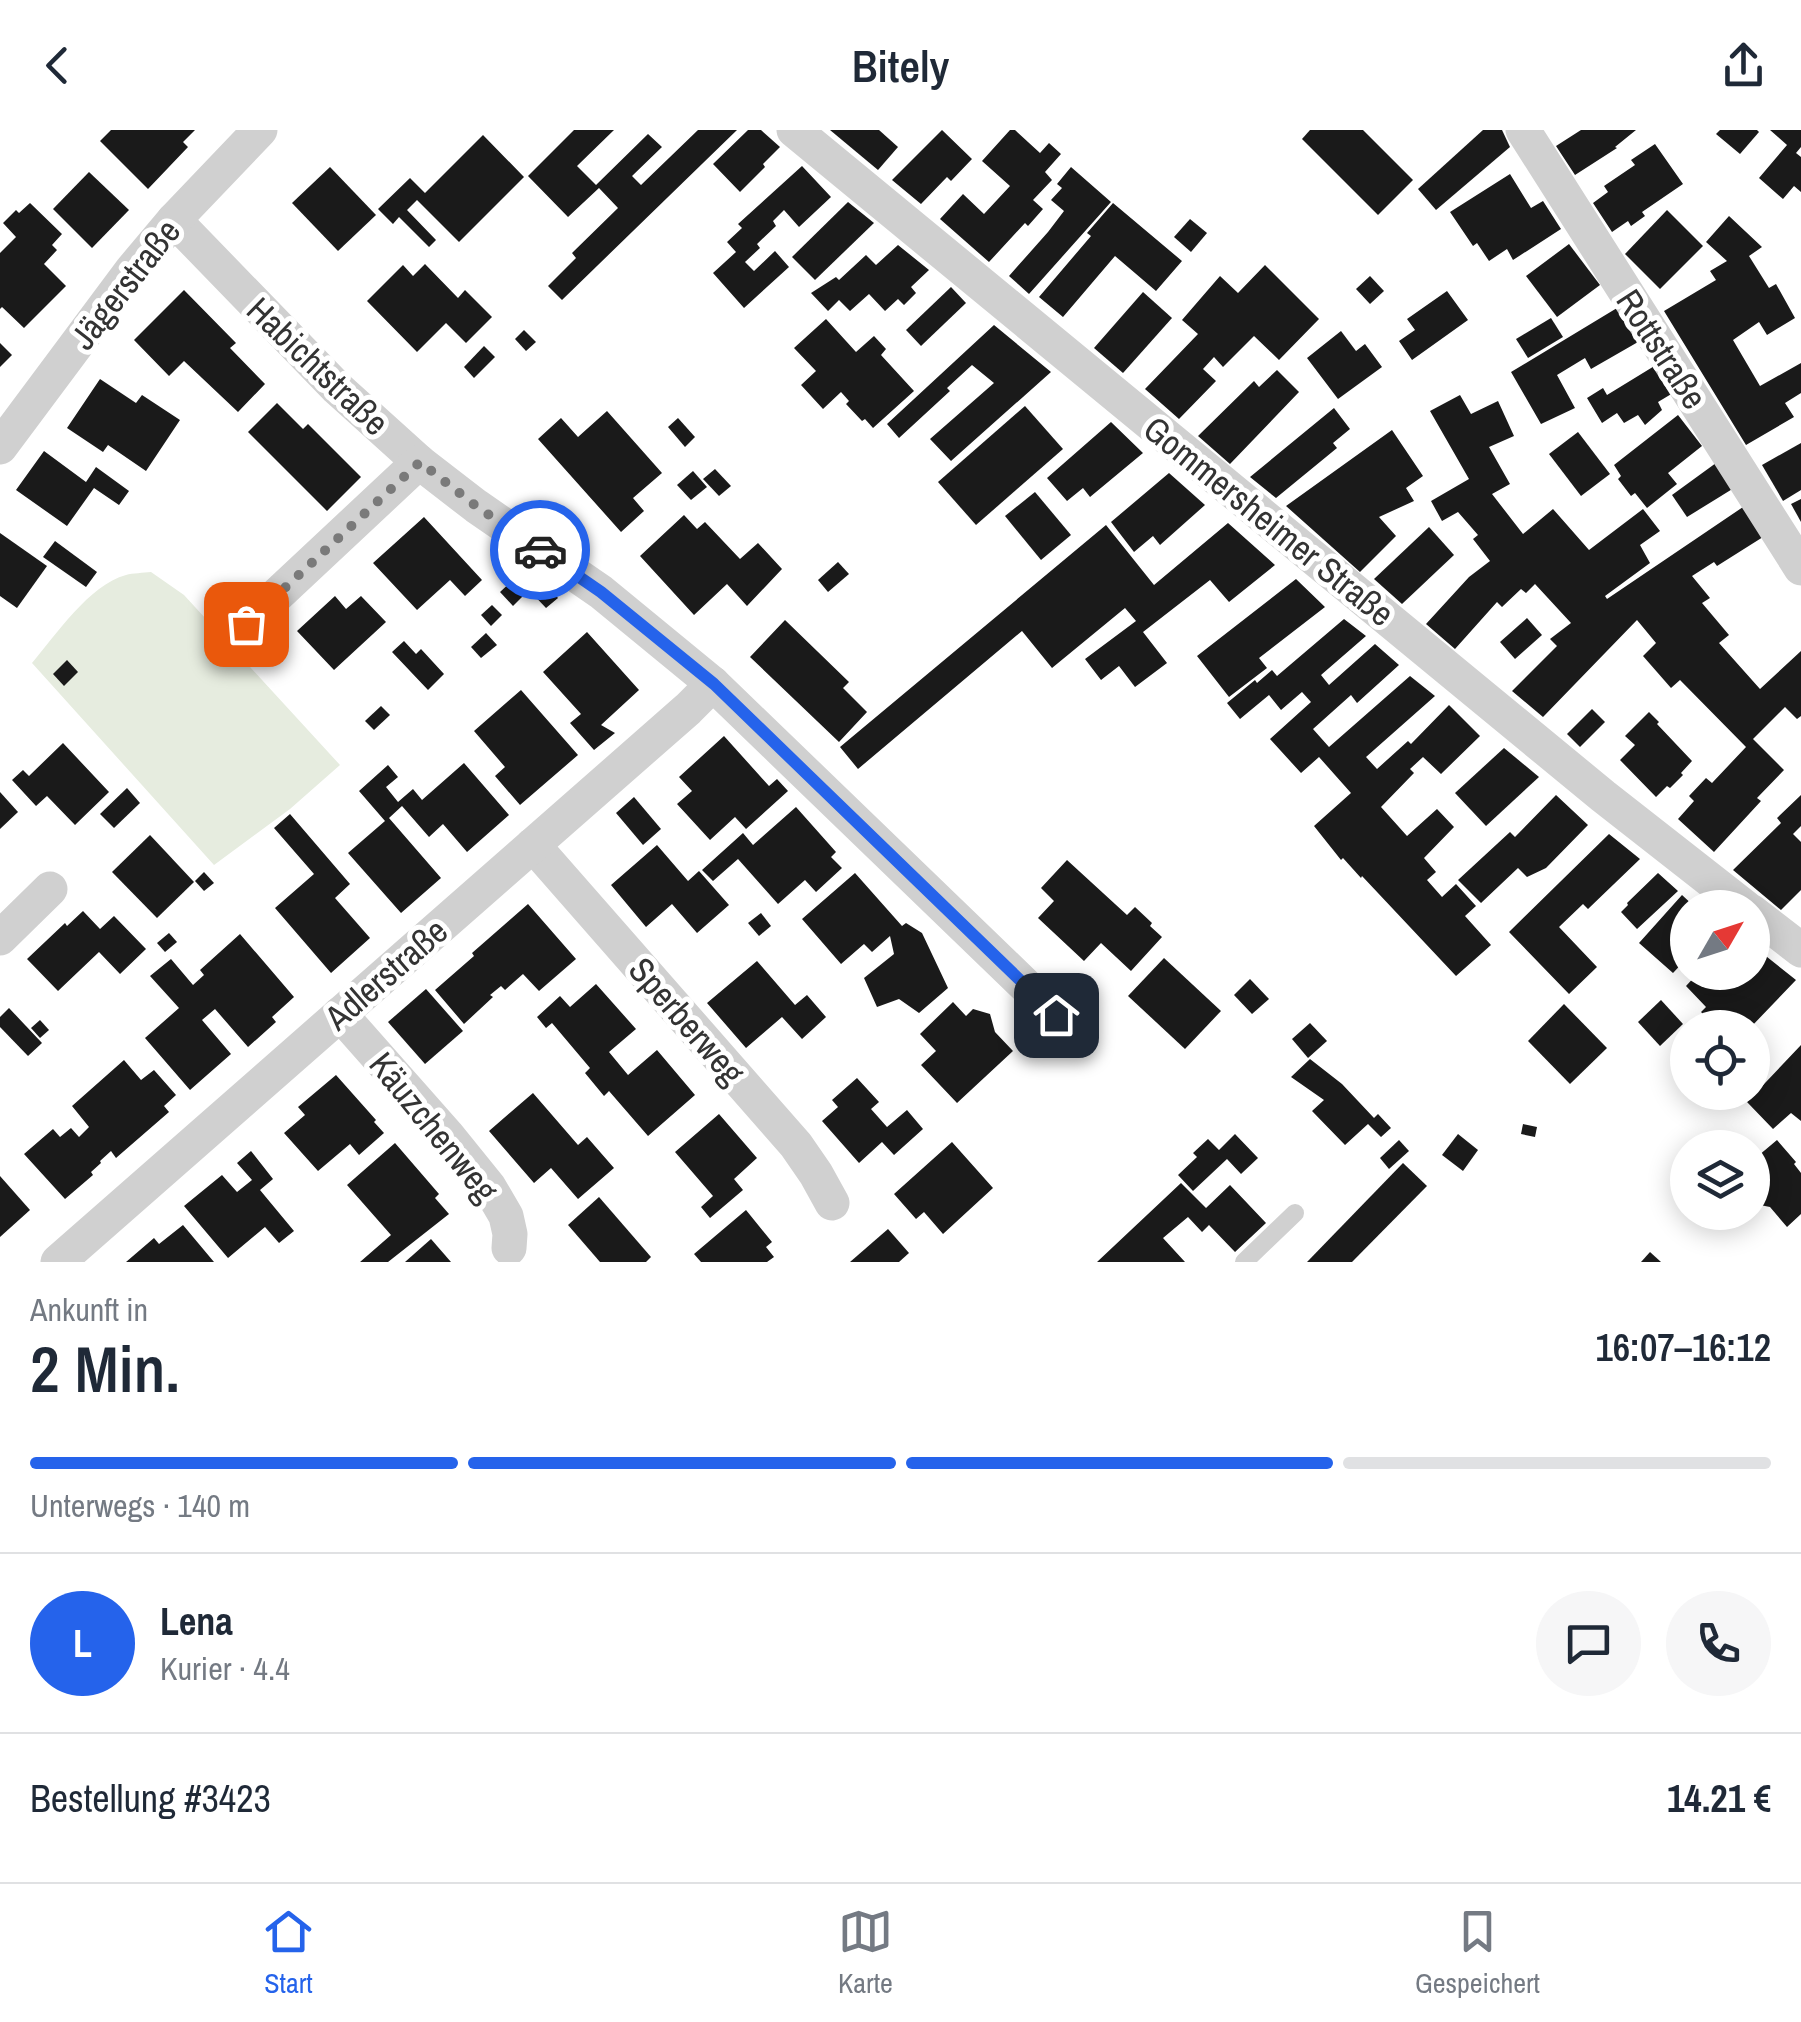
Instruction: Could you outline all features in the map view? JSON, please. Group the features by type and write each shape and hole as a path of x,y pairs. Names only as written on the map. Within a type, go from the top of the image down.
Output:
{"street":[{"name":"Jägerstraße","path":"0,447 132,270 260,130"},
{"name":"Gommersheimer Straße","path":"794,130 1603,796 1723,890"},
{"name":"Rottstraße","path":"1523,130 1801,568"},
{"name":"Habichtstraße","path":"174,220 325,376 420,462 476,506 601,592 714,684 1056,1015"},
{"path":"246,624 420,462"},
{"name":"Adlerstraße","path":"58,1262 714,684"},
{"name":"Sperberweg","path":"533,844 796,1146 832,1203"},
{"path":"0,938 50,888"},
{"path":"1770,926 1801,950"},
{"name":"Käuzchenweg","path":"340,1014 489,1187 506,1216 509,1248"}],"lane":[{"path":"1244,1262 1295,1212"}],"shaded area":[{"path":"151,572 184,595 340,765 290,809 214,865 32,663 74,612 99,589 126,575"}],"building":[{"path":"111,130 195,130 183,142 188,147 148,189 100,141"},
{"path":"574,130 614,130 577,166 596,185 648,134 662,147 632,176 641,185 698,130 737,130 562,300 548,286 576,258 572,253 618,208 599,188 568,217 528,176"},
{"path":"748,130 761,130 780,147 740,192 713,164"},
{"path":"830,130 879,130 898,147 878,170"},
{"path":"942,130 972,159 951,181 947,177 921,204 892,180"},
{"path":"1010,130 1015,130 1040,153 1049,143 1061,154 1045,172 1052,180 1033,200 1043,209 989,262 940,219 963,194 984,214 1010,186 982,161"},
{"path":"1310,130 1363,130 1413,180 1378,215 1302,139"},
{"path":"1483,130 1502,130 1510,147 1436,210 1418,189"},
{"path":"1581,130 1636,130 1617,148 1575,175 1556,146"},
{"path":"1720,130 1759,132 1740,154 1716,134"},
{"path":"1770,130 1801,130 1801,147 1796,153 1801,157 1801,192 1794,186 1783,199 1759,178 1787,145"},
{"path":"483,135 524,177 459,242 417,200 407,210 436,240 429,247 399,217 393,224 378,209 410,178 425,193"},
{"path":"1655,144 1683,184 1642,212 1645,216 1631,226 1628,221 1612,232 1593,203 1608,192 1604,186 1635,165 1631,160"},
{"path":"802,166 831,197 799,227 784,210 773,221 776,226 745,262 754,271 775,251 789,267 744,308 713,273 736,252 727,242 742,228 738,224"},
{"path":"330,167 376,215 338,251 292,203"},
{"path":"1071,167 1111,202 1029,294 1009,276 1064,211 1051,200 1062,188 1057,184"},
{"path":"89,172 129,210 92,248 53,209"},
{"path":"1510,174 1531,208 1543,201 1561,229 1513,260 1507,249 1489,261 1477,243 1473,246 1450,212"},
{"path":"848,202 874,223 815,280 792,257"},
{"path":"30,203 62,234 52,245 57,250 44,264 66,286 24,328 0,309 0,253 16,237 3,223"},
{"path":"1113,203 1182,261 1156,291 1115,256 1063,317 1039,297 1091,236 1087,233"},
{"path":"1667,210 1703,246 1660,289 1625,254"},
{"path":"1729,216 1762,247 1749,256 1769,288 1776,284 1795,318 1767,335 1759,322 1733,340 1760,386 1801,363 1801,393 1785,403 1794,417 1746,445 1664,311 1716,280 1710,271 1727,261 1706,242"},
{"path":"1190,219 1207,233 1191,252 1174,237"},
{"path":"1569,244 1600,285 1557,317 1526,276"},
{"path":"898,245 929,270 911,287 916,293 904,305 898,299 885,311 869,294 850,311 839,300 828,311 811,293 836,277 839,280 866,255 876,265"},
{"path":"425,264 458,298 465,290 492,317 466,343 446,323 417,352 367,301 403,265 413,276"},
{"path":"1265,265 1319,319 1279,360 1254,336 1223,367 1214,357 1203,369 1216,381 1179,419 1145,389 1198,334 1182,320 1220,276 1238,293"},
{"path":"1370,276 1384,291 1370,304 1356,289"},
{"path":"951,287 966,303 921,346 906,330"},
{"path":"184,290 236,343 230,348 265,384 238,412 184,361 169,376 134,340"},
{"path":"1447,291 1468,320 1412,360 1399,341 1415,330 1407,319"},
{"path":"1143,292 1172,318 1123,373 1094,348"},
{"path":"1617,308 1638,342 1591,369 1585,358 1557,375 1575,408 1541,424 1511,372"},
{"path":"1551,318 1563,337 1528,358 1516,339"},
{"path":"826,319 856,352 874,336 886,349 881,355 914,391 873,428 846,404 849,401 841,392 823,409 801,385 816,371 794,348"},
{"path":"994,325 1051,372 951,461 930,439 994,383 972,365 899,438 887,424"},
{"path":"524,330 536,342 526,351 515,339"},
{"path":"1341,331 1356,351 1365,344 1382,367 1338,399 1307,358"},
{"path":"0,343 12,355 0,367"},
{"path":"484,346 495,357 474,378 464,367"},
{"path":"1656,365 1673,393 1658,402 1662,410 1645,425 1638,415 1624,423 1617,413 1602,423 1587,398 1603,388 1607,395"},
{"path":"1277,370 1299,392 1230,464 1198,436 1254,381 1259,387"},
{"path":"100,379 136,403 142,395 180,420 146,471 108,445 103,452 67,428"},
{"path":"1460,395 1471,414 1498,401 1514,436 1489,447 1510,484 1492,494 1523,534 1553,509 1589,550 1643,509 1660,531 1640,545 1650,563 1605,596 1607,599 1743,507 1763,537 1717,566 1714,562 1692,576 1710,598 1702,603 1729,635 1719,643 1760,689 1801,651 1801,716 1797,719 1785,707 1753,739 1784,770 1714,852 1678,819 1694,801 1689,796 1706,778 1712,783 1746,747 1680,680 1671,688 1643,656 1656,643 1637,620 1543,717 1512,691 1557,646 1550,639 1571,623 1535,584 1526,593 1521,589 1502,607 1497,602 1455,649 1426,624 1469,577 1490,561 1473,539 1478,535 1458,512 1442,521 1431,501 1469,479 1430,411"},
{"path":"277,403 303,429 308,424 361,477 327,511 248,432"},
{"path":"1025,406 1063,449 976,525 938,482"},
{"path":"1334,408 1350,429 1333,443 1337,448 1276,498 1250,477"},
{"path":"607,411 662,473 633,498 644,511 621,532 538,439 561,418 578,437"},
{"path":"1678,415 1702,446 1668,473 1677,484 1647,508 1635,493 1631,496 1618,479 1621,476 1614,465"},
{"path":"678,418 695,437 685,447 668,427"},
{"path":"1111,422 1143,453 1090,497 1083,488 1067,501 1047,478"},
{"path":"1392,430 1423,476 1406,488 1414,501 1379,517 1396,536 1360,572 1286,506"},
{"path":"1578,432 1610,474 1581,496 1549,454"},
{"path":"1801,443 1801,490 1783,501 1762,465"},
{"path":"44,451 86,482 96,467 129,491 119,505 94,488 67,526 16,490"},
{"path":"1716,463 1734,488 1687,517 1672,495"},
{"path":"715,469 731,486 719,496 703,479"},
{"path":"693,471 707,487 691,500 677,485"},
{"path":"1169,473 1205,505 1160,545 1153,536 1134,552 1111,522"},
{"path":"1035,492 1071,535 1041,560 1005,516"},
{"path":"1801,499 1801,522 1791,504"},
{"path":"684,515 697,529 705,522 740,559 758,543 782,569 747,606 727,584 694,615 640,556"},
{"path":"424,517 482,580 465,596 450,580 417,610 373,563"},
{"path":"1228,523 1275,565 1229,602 1210,580 1143,632 1167,663 1135,687 1119,666 1101,680 1085,659 1136,621 1125,608 1052,668 1022,631 858,769 840,747 1106,525 1154,585"},
{"path":"1429,527 1454,555 1402,604 1374,579"},
{"path":"0,533 47,566 17,608 0,596"},
{"path":"55,541 97,572 86,587 43,557"},
{"path":"838,562 849,574 828,592 818,580"},
{"path":"525,569 537,583 542,579 558,598 546,608 529,590 513,606 500,592"},
{"path":"1296,579 1325,607 1259,658 1267,668 1229,697 1197,656"},
{"path":"335,596 346,609 361,596 386,622 334,670 297,631"},
{"path":"492,605 502,615 491,626 481,615"},
{"path":"1527,618 1542,635 1515,659 1500,642"},
{"path":"1344,619 1366,636 1321,675 1329,685 1375,644 1399,665 1357,703 1351,695 1313,729 1329,747 1410,676 1435,696 1366,757 1377,769 1408,741 1411,744 1449,705 1480,736 1441,774 1423,757 1410,769 1414,773 1381,807 1407,836 1437,809 1454,827 1424,858 1436,872 1427,880 1442,897 1456,884 1476,906 1465,916 1491,945 1456,976 1362,876 1341,860 1314,826 1351,793 1319,757 1301,773 1270,739 1311,702 1302,692 1281,710 1269,695 1240,719 1227,703 1272,670 1277,676"},
{"path":"785,620 849,682 843,688 867,712 839,742 750,657"},
{"path":"587,632 639,690 601,725 615,733 594,750 570,723 581,714 543,672"},
{"path":"486,633 497,645 481,658 471,647"},
{"path":"404,641 416,654 421,649 444,674 428,690 392,652"},
{"path":"67,660 78,672 64,686 53,674"},
{"path":"521,690 578,755 520,805 495,776 505,767 474,731"},
{"path":"381,706 390,715 374,730 365,721"},
{"path":"1592,709 1605,722 1580,747 1567,734"},
{"path":"1649,712 1692,761 1670,788 1667,786 1656,797 1620,760 1635,745 1625,736"},
{"path":"724,736 769,786 777,779 788,791 746,829 735,817 710,840 677,804 692,791 679,777"},
{"path":"63,743 109,792 75,825 47,796 36,806 12,780 23,770 29,776"},
{"path":"1504,748 1539,777 1486,826 1455,793"},
{"path":"464,763 509,815 467,852 443,824 429,837 402,806 389,818 441,878 401,913 348,853 385,821 359,791 388,765 398,777 386,787 398,802 413,789 422,800"},
{"path":"127,788 140,803 114,828 100,814"},
{"path":"0,792 18,812 0,829"},
{"path":"1556,795 1588,825 1546,868 1527,877 1518,868 1481,903 1458,880 1510,832 1515,837"},
{"path":"1801,795 1801,826 1793,834 1801,842 1801,890 1781,910 1770,901 1770,890 1757,890 1733,870 1781,823 1777,818"},
{"path":"634,797 661,829 643,845 616,813"},
{"path":"796,807 836,852 831,857 842,868 816,892 805,880 778,904 738,859 713,881 702,870 743,833 753,845"},
{"path":"290,814 350,884 335,898 370,938 331,973 275,908 314,874 274,828"},
{"path":"1609,834 1640,859 1588,909 1583,904 1559,927 1597,967 1569,994 1509,932"},
{"path":"150,835 194,882 157,918 112,872"},
{"path":"657,845 688,881 699,871 729,905 697,933 672,904 646,927 611,885"},
{"path":"1067,860 1127,915 1135,907 1162,937 1131,971 1101,943 1084,961 1038,918 1054,901 1041,888"},
{"path":"204,872 214,883 204,891 195,881"},
{"path":"855,873 902,926 906,923 922,933 948,988 919,1013 899,999 877,1007 864,978 894,954 890,936 872,952 864,944 841,964 802,919"},
{"path":"1658,873 1677,890 1670,890 1670,898 1637,929 1621,912"},
{"path":"528,904 576,959 539,991 523,974 505,990 501,986 464,1024 435,990"},
{"path":"1670,908 1670,970 1639,943"},
{"path":"83,911 100,929 114,916 146,949 120,974 99,952 58,991 27,959"},
{"path":"761,913 771,926 759,936 748,923"},
{"path":"169,933 177,942 165,952 157,943"},
{"path":"240,934 294,997 272,1017 276,1022 248,1047 215,1009 202,1020 231,1054 190,1090 145,1038 179,1008 150,976 171,959 193,985 204,975 200,970"},
{"path":"1164,958 1221,1011 1185,1049 1128,996"},
{"path":"1770,959 1796,980 1767,1010 1703,1010 1706,1007 1690,990 1770,990"},
{"path":"757,961 795,1005 807,995 826,1017 802,1039 782,1017 746,1048 707,1003"},
{"path":"1250,979 1269,999 1252,1014 1234,995"},
{"path":"596,984 636,1029 609,1052 628,1075 657,1050 695,1095 648,1136 609,1091 604,1096 585,1073 590,1068 552,1023 546,1028 537,1017 560,996 570,1007"},
{"path":"426,989 463,1031 425,1064 388,1022"},
{"path":"1661,1000 1670,1010 1670,1036 1660,1046 1638,1022"},
{"path":"953,1002 966,1016 973,1009 990,1014 995,1032 1013,1051 957,1103 921,1065 936,1051 920,1034"},
{"path":"1564,1004 1607,1048 1570,1084 1528,1041"},
{"path":"9,1008 42,1043 28,1056 0,1027 0,1017"},
{"path":"40,1020 49,1030 40,1038 31,1028"},
{"path":"1310,1023 1327,1041 1308,1058 1292,1039"},
{"path":"1801,1045 1801,1121 1791,1113 1773,1129 1755,1110 1770,1110 1770,1078"},
{"path":"1310,1059 1342,1084 1374,1118 1378,1114 1391,1128 1381,1137 1368,1124 1345,1145 1312,1111 1324,1100 1291,1077"},
{"path":"124,1060 141,1080 154,1070 176,1095 164,1106 169,1112 116,1158 111,1151 91,1172 93,1175 65,1199 24,1154 53,1129 60,1137 71,1128 79,1137 89,1127 72,1106"},
{"path":"336,1075 384,1133 359,1155 350,1144 318,1171 284,1133 305,1115 298,1107"},
{"path":"857,1078 879,1102 871,1109 887,1127 907,1110 923,1129 894,1155 882,1142 859,1163 822,1121 838,1107 832,1100"},
{"path":"533,1093 578,1145 587,1137 614,1168 578,1199 551,1168 534,1183 489,1131"},
{"path":"719,1114 757,1158 734,1179 743,1190 710,1218 701,1207 713,1196 675,1152"},
{"path":"1523,1124 1537,1127 1535,1137 1521,1134"},
{"path":"1235,1134 1258,1158 1241,1174 1227,1159 1193,1191 1178,1175 1197,1157 1193,1153 1208,1139 1219,1150"},
{"path":"1458,1134 1478,1150 1463,1171 1442,1155"},
{"path":"1399,1140 1409,1151 1389,1169 1380,1158"},
{"path":"1777,1140 1801,1173 1801,1214 1787,1227 1770,1207 1770,1146"},
{"path":"952,1142 993,1188 943,1234 924,1212 916,1219 894,1194"},
{"path":"395,1143 439,1194 435,1198 449,1214 388,1262 360,1262 391,1235 347,1185"},
{"path":"251,1151 273,1179 260,1190 294,1231 279,1243 265,1227 228,1258 184,1206 222,1175 237,1192 252,1180 237,1163"},
{"path":"1403,1163 1427,1186 1352,1262 1307,1262"},
{"path":"0,1176 30,1210 0,1237"},
{"path":"1181,1183 1206,1208 1230,1185 1266,1223 1235,1252 1209,1225 1202,1232 1188,1217 1163,1238 1185,1262 1097,1262"},
{"path":"599,1197 651,1257 646,1262 600,1262 568,1225"},
{"path":"746,1210 772,1242 766,1247 774,1257 767,1262 701,1262 694,1254"},
{"path":"183,1225 214,1262 126,1262 154,1238 159,1244"},
{"path":"888,1229 909,1253 899,1262 850,1262"},
{"path":"431,1239 451,1262 405,1262"},
{"path":"1650,1252 1661,1262 1641,1262"}],"way so far":[{"path":"246,624 420,462 540,550"}],"route":[{"path":"540,550 601,592 714,684 1056,1015"}]}
